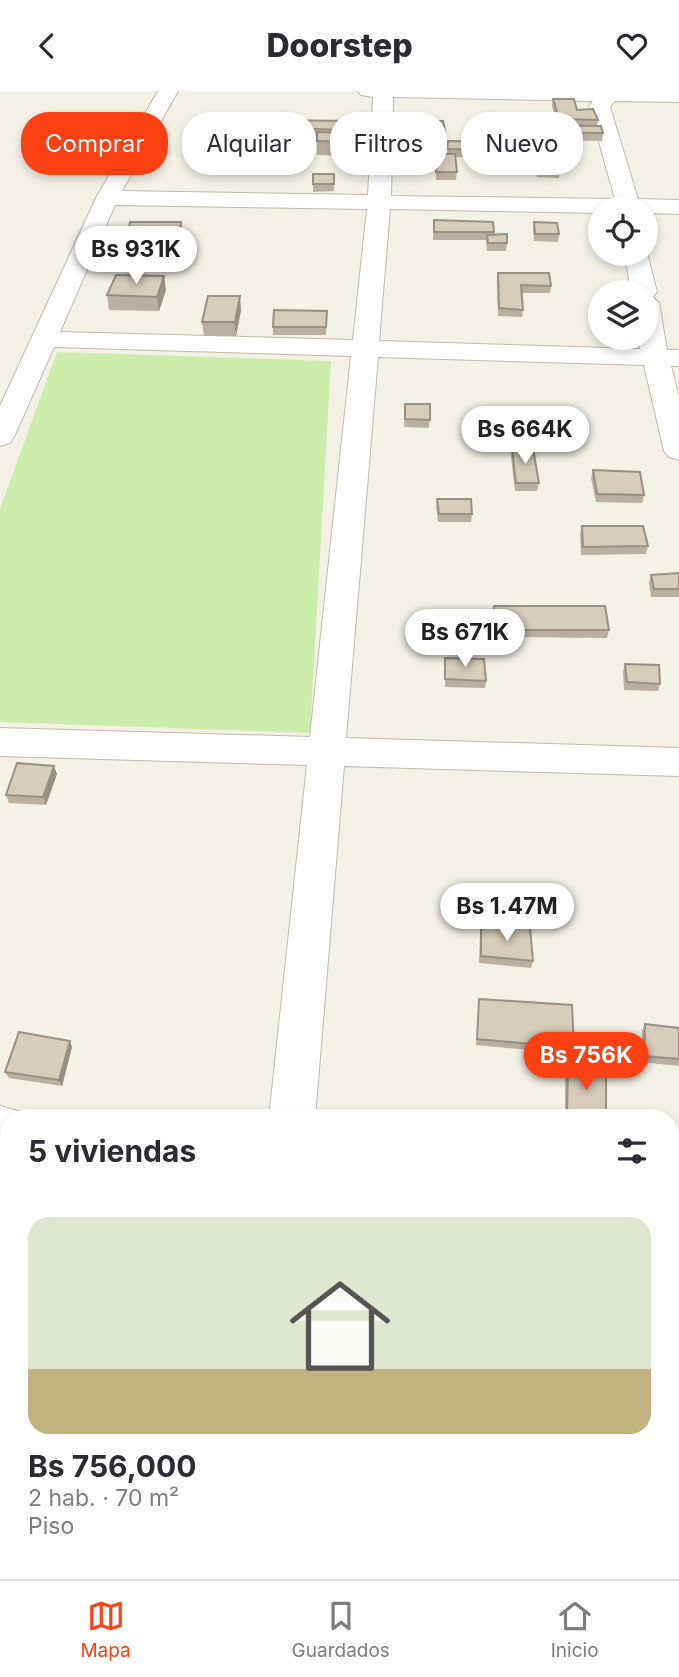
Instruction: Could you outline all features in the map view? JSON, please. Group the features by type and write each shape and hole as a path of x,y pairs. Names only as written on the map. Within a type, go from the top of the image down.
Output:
{"street":[{"path":"0,437 107,198 168,91"},
{"path":"369,91 679,96"},
{"path":"293,1109 379,202 383,91"},
{"path":"610,93 598,106 626,196"},
{"path":"107,198 588,206"},
{"path":"658,207 679,207"},
{"path":"658,334 667,358 679,451"},
{"path":"45,339 667,358"},
{"path":"0,743 679,762"}],"green space":[{"path":"57,352 331,361 310,733 0,722 0,509"}],"building":[{"path":"553,99 574,99 577,110 593,109 598,120 583,120 583,112 557,112"},
{"path":"316,121 330,121 330,129 316,129"},
{"path":"583,126 601,126 603,133 583,133"},
{"path":"317,132 330,132 330,141 317,141"},
{"path":"448,141 461,141 461,149 447,149"},
{"path":"447,154 455,154 457,172 447,172"},
{"path":"313,175 334,175 334,184 313,184"},
{"path":"434,220 493,222 494,232 434,232"},
{"path":"130,222 181,222 178,248 125,248"},
{"path":"534,222 557,223 559,234 535,234"},
{"path":"507,234 507,243 488,243 487,235"},
{"path":"498,273 549,273 551,286 521,285 523,310 499,308"},
{"path":"116,275 164,276 157,297 107,295"},
{"path":"208,296 240,296 235,322 202,322"},
{"path":"274,310 327,311 326,327 273,327"},
{"path":"405,404 430,404 430,420 405,419"},
{"path":"512,449 533,449 539,483 516,483"},
{"path":"593,470 640,472 644,495 597,494"},
{"path":"437,499 471,499 472,514 439,514"},
{"path":"582,526 643,526 648,546 583,547"},
{"path":"679,573 679,589 654,589 651,575"},
{"path":"494,606 605,606 609,630 495,630"},
{"path":"445,658 484,659 486,681 445,679"},
{"path":"625,664 659,665 660,684 627,682"},
{"path":"17,763 54,766 43,797 6,795"},
{"path":"481,926 530,928 533,961 481,956"},
{"path":"479,999 572,1005 574,1048 477,1039"},
{"path":"645,1024 679,1028 679,1059 644,1056"},
{"path":"19,1032 70,1041 59,1080 5,1072"},
{"path":"568,1064 606,1068 606,1109 567,1109"}]}
